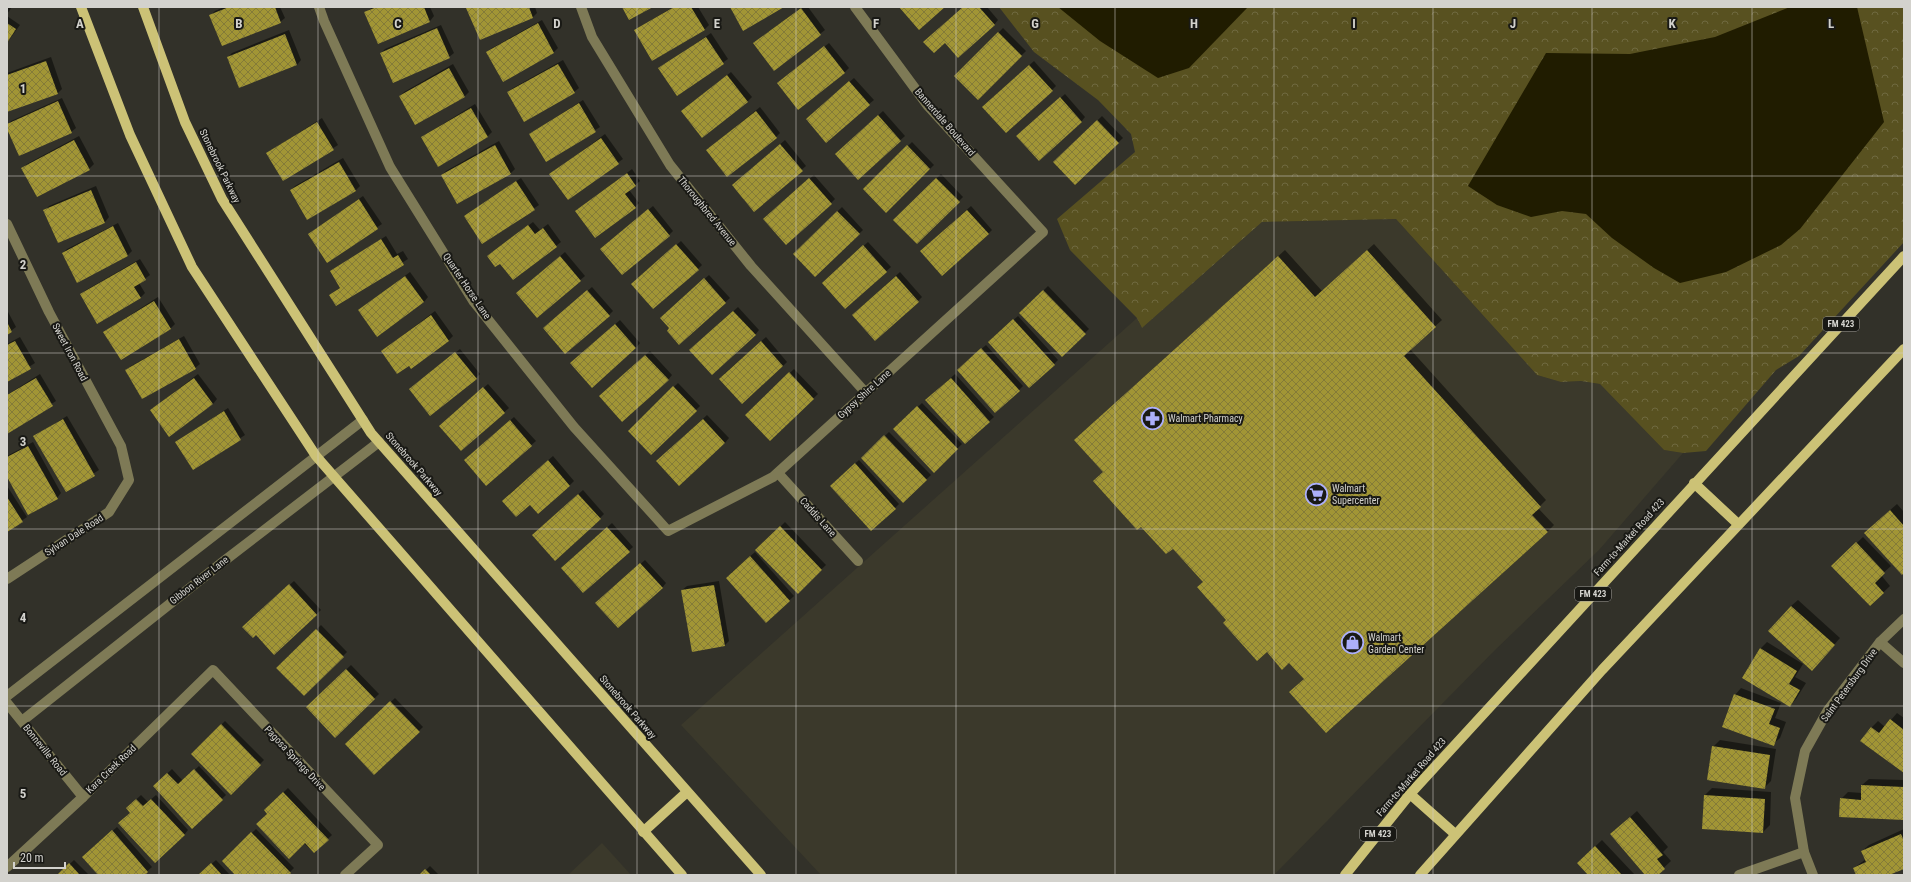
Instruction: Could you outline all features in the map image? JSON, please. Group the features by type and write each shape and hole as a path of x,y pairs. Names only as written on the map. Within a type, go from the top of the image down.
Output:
{"main road":[{"path":"81,7 130,135 192,267 316,456 682,875"},
{"name":"Stonebrook Parkway","path":"143,7 186,122 222,199 363,420 379,442 761,875"},
{"name":"Farm-to-Market Road 423","path":"1345,875 1410,794 1904,256"},
{"path":"1420,875 1602,670 1904,349"},
{"path":"1694,483 1738,524"},
{"path":"643,832 687,792"},
{"path":"1410,794 1455,834"}],"street":[{"name":"Quarter Horse Lane","path":"319,7 390,167 474,302 574,427 668,531"},
{"name":"Thoroughbred Avenue","path":"581,7 592,37 670,165 751,266 866,393"},
{"name":"Bannerdale Boulevard","path":"855,7 928,106 1043,232"},
{"name":"Sweet Iron Road","path":"7,224 49,312 121,446 129,480"},
{"name":"Gypsy Shire Lane","path":"668,531 773,478 1043,232"},
{"path":"7,696 363,420"},
{"name":"Gibbon River Lane","path":"22,721 379,442"},
{"name":"Caddis Lane","path":"778,473 858,561"},
{"name":"Sylvan Dale Road","path":"7,579 109,512 129,480"},
{"name":"Saint Petersburg Drive","path":"1813,875 1804,852 1795,798 1805,751 1828,710 1880,642 1904,619"},
{"path":"1880,642 1904,663"},
{"name":"Kara Creek Road","path":"7,867 83,797 213,670"},
{"name":"Pagosa Springs Drive","path":"213,670 378,845 345,875"},
{"name":"Bonneville Road","path":"7,702 83,797"},
{"path":"1739,875 1804,852"}],"shaded area":[{"path":"1058,7 1248,7 1189,68 1158,78 1100,41"},
{"path":"1790,7 1857,7 1884,122 1800,229 1781,245 1726,272 1680,283 1654,268 1612,238 1586,214 1562,211 1531,217 1497,205 1468,186 1546,53 1630,54 1715,37"},
{"path":"1396,219 1537,375 1561,382 1581,381 1600,384 1664,450 1683,453 1599,550 1495,650 1274,875 821,875 681,725 1137,318 1142,328 1262,222"},
{"path":"602,843 631,875 568,875"}],"green space":[{"path":"999,7 1904,7 1904,242 1799,356 1776,370 1706,451 1683,453 1664,450 1600,384 1581,381 1561,382 1537,375 1396,219 1262,222 1142,328 1137,318 1070,250 1057,219 1135,152 1131,134 1098,100 1034,52"}],"building":[{"path":"229,7 275,7 281,23 222,46 209,15"},
{"path":"377,7 424,7 430,22 378,44 364,12"},
{"path":"529,7 533,18 480,40 466,8"},
{"path":"622,7 653,7 629,20"},
{"path":"674,7 691,7 705,30 652,61 634,30"},
{"path":"730,7 784,7 743,31"},
{"path":"899,7 945,7 919,30"},
{"path":"963,7 979,7 995,25 958,58 945,43 934,53 923,42"},
{"path":"801,8 821,35 774,71 753,43"},
{"path":"7,23 16,29 7,43"},
{"path":"538,23 554,53 503,82 486,52"},
{"path":"437,28 450,58 393,83 380,53"},
{"path":"998,32 1022,56 978,100 954,76"},
{"path":"285,34 297,65 239,88 227,57"},
{"path":"706,37 724,64 677,96 658,68"},
{"path":"824,46 845,73 798,110 777,83"},
{"path":"46,61 58,94 7,112 7,75"},
{"path":"558,64 575,93 524,122 507,92"},
{"path":"1029,65 1053,91 1006,133 982,107"},
{"path":"449,68 465,97 415,125 399,96"},
{"path":"727,75 748,102 702,138 681,111"},
{"path":"849,81 870,105 826,143 806,119"},
{"path":"1060,97 1082,122 1039,161 1016,136"},
{"path":"58,101 72,133 19,156 7,129 7,124"},
{"path":"579,103 596,132 546,162 529,134"},
{"path":"471,108 488,137 438,167 421,137"},
{"path":"756,111 777,138 727,177 706,150"},
{"path":"878,115 901,141 858,180 835,154"},
{"path":"1097,120 1119,143 1075,185 1053,162"},
{"path":"317,122 334,150 283,181 266,153"},
{"path":"601,138 619,164 568,200 549,174"},
{"path":"74,140 90,170 37,197 21,168"},
{"path":"780,144 803,171 754,212 732,185"},
{"path":"495,145 511,174 457,204 441,175"},
{"path":"907,145 930,169 886,213 863,189"},
{"path":"339,162 356,191 307,220 290,190"},
{"path":"627,173 636,186 625,194 636,208 595,238 575,211"},
{"path":"809,178 832,204 786,245 763,219"},
{"path":"936,178 960,202 917,244 893,220"},
{"path":"516,181 535,210 482,244 464,216"},
{"path":"91,190 105,223 58,243 43,210"},
{"path":"359,199 378,229 327,263 308,234"},
{"path":"648,209 670,236 622,275 600,249"},
{"path":"967,210 989,234 942,276 920,251"},
{"path":"837,211 860,234 815,277 793,254"},
{"path":"528,225 535,234 543,228 557,247 513,280 500,264 495,267 487,256"},
{"path":"113,226 128,256 77,283 62,253"},
{"path":"381,239 393,258 398,255 404,265 336,306 329,295 340,288 330,271"},
{"path":"676,244 699,270 653,309 631,284"},
{"path":"863,245 887,272 845,309 822,283"},
{"name":"Walmart Supercenter","path":"1367,250 1436,327 1404,356 1541,507 1532,515 1548,532 1326,733 1289,692 1304,679 1289,663 1282,670 1267,652 1257,661 1223,623 1226,620 1197,587 1203,582 1173,549 1166,554 1141,527 1137,530 1093,481 1103,472 1074,440 1278,256 1315,297"},
{"path":"560,256 581,281 537,318 516,293"},
{"path":"136,262 146,280 134,287 141,298 97,324 80,294"},
{"path":"405,276 424,302 377,337 358,310"},
{"path":"896,276 919,302 875,341 852,315"},
{"path":"704,278 726,303 679,345 667,331 669,328 660,318"},
{"path":"587,290 610,316 565,354 543,328"},
{"path":"1043,290 1086,334 1062,357 1019,313"},
{"path":"154,301 171,329 121,360 103,332"},
{"path":"733,311 756,335 712,375 689,350"},
{"path":"431,315 449,341 411,369 409,366 397,374 381,351"},
{"path":"1013,319 1055,365 1029,388 988,342"},
{"path":"7,322 12,332 7,335"},
{"path":"615,324 636,348 592,388 570,363"},
{"path":"179,339 196,369 142,399 125,370"},
{"path":"15,341 31,369 7,382 7,345"},
{"path":"761,341 783,366 742,404 719,379"},
{"path":"981,348 1020,391 995,413 957,370"},
{"path":"455,352 477,379 430,416 409,389"},
{"path":"645,355 669,380 622,422 599,396"},
{"path":"789,372 814,399 770,441 745,415"},
{"path":"36,378 53,406 7,434 7,395"},
{"path":"194,378 213,404 169,437 150,410"},
{"path":"951,378 990,422 965,444 925,400"},
{"path":"673,386 697,411 651,455 628,431"},
{"path":"483,387 505,413 461,451 439,426"},
{"path":"917,406 958,449 934,473 893,429"},
{"path":"224,411 241,440 193,470 175,442"},
{"path":"63,419 95,476 66,492 33,436"},
{"path":"703,419 725,443 679,486 656,461"},
{"path":"510,420 532,446 486,486 464,460"},
{"path":"884,435 927,480 903,503 861,458"},
{"path":"28,446 58,499 28,515 7,477 7,457"},
{"path":"548,460 570,486 538,514 530,505 516,517 502,501"},
{"path":"855,463 896,509 871,531 830,486"},
{"path":"578,494 601,519 555,561 532,535"},
{"path":"7,497 23,522 7,532"},
{"path":"1890,510 1904,526 1904,573 1902,575 1864,533"},
{"path":"780,526 822,570 798,594 755,550"},
{"path":"607,527 630,552 583,593 561,568"},
{"path":"1856,542 1885,573 1875,583 1884,593 1870,606 1831,566"},
{"path":"750,556 790,601 766,623 726,578"},
{"path":"640,563 663,588 618,628 595,603"},
{"path":"289,584 317,615 274,655 256,635 253,638 242,627"},
{"path":"714,585 725,646 692,652 681,590"},
{"path":"1791,606 1835,645 1812,671 1768,631"},
{"path":"316,629 344,657 304,696 276,668"},
{"path":"1760,648 1797,671 1789,684 1800,690 1790,707 1742,678"},
{"path":"346,669 375,699 335,738 306,707"},
{"path":"1734,694 1775,709 1769,724 1780,728 1774,746 1722,727"},
{"path":"390,701 420,732 374,775 345,744"},
{"path":"1890,719 1904,730 1904,773 1860,741 1871,727 1879,733"},
{"path":"221,724 261,765 231,795 191,754"},
{"path":"1712,746 1770,755 1765,789 1707,780"},
{"path":"194,769 223,800 192,829 153,786 167,773 178,784"},
{"path":"1861,785 1904,787 1904,820 1839,817 1840,798 1861,800"},
{"path":"283,792 329,840 314,853 305,843 289,859 256,824 267,814 264,810"},
{"path":"1704,795 1765,799 1763,833 1702,829"},
{"path":"136,799 143,806 151,799 185,835 155,863 118,823 130,813 126,808"},
{"path":"1630,817 1663,855 1657,859 1665,869 1658,875 1645,875 1610,834"},
{"path":"112,830 148,872 145,875 98,875 82,857"},
{"path":"251,832 291,873 289,875 235,875 222,861"},
{"path":"1901,834 1904,841 1904,869 1889,875 1856,875 1853,868 1866,862 1861,851"},
{"path":"1595,846 1622,875 1588,875 1577,863"},
{"path":"69,863 80,875 57,875"},
{"path":"211,863 222,875 198,875"},
{"path":"425,869 431,875 419,875"}],"place":[{"name":"Walmart Pharmacy","path":"1153,418"},
{"name":"Walmart Supercenter","path":"1317,494"},
{"name":"Walmart Garden Center","path":"1353,643"}]}
